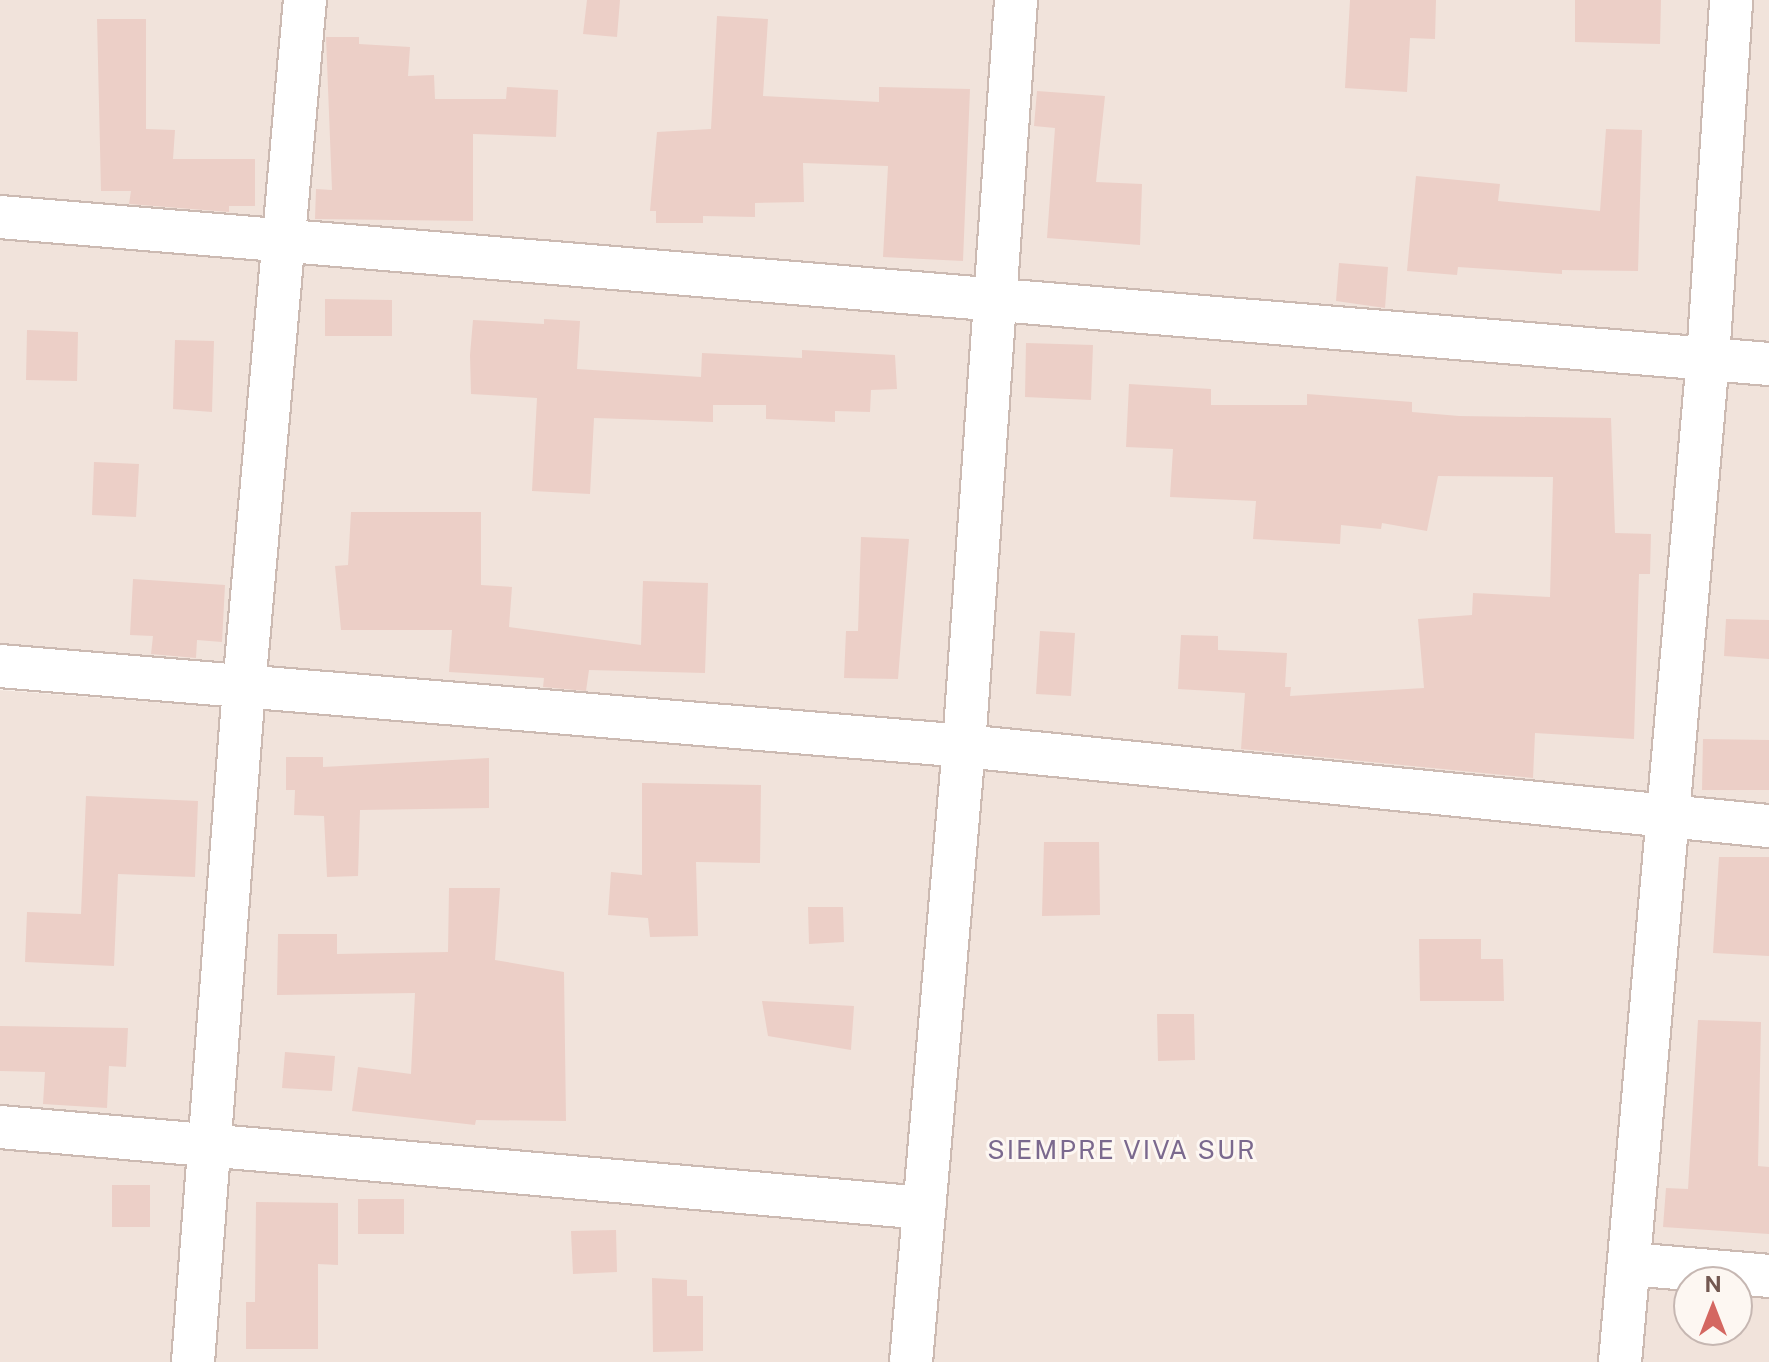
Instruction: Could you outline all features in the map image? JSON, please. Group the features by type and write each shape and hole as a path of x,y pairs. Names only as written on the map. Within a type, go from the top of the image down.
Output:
{"street":[{"path":"193,1362 244,687 286,243 305,0"},
{"path":"911,1362 964,746 1016,0"},
{"path":"1620,1362 1708,359 1731,0"},
{"path":"0,217 1769,364"},
{"path":"0,666 964,746 1769,826"},
{"path":"0,1127 924,1208"},
{"path":"1630,1264 1769,1276"}],"shaded area":[{"path":"0,0 1769,0 1769,810 0,658"},
{"path":"0,690 861,757 1769,838 1769,1362 0,1362"}],"building":[{"path":"587,0 620,0 617,37 583,34"},
{"path":"1350,0 1436,0 1435,39 1410,38 1407,92 1345,88"},
{"path":"1575,0 1661,0 1660,44 1575,42"},
{"path":"717,16 768,19 763,96 879,102 879,87 970,89 963,261 883,257 888,166 803,163 804,202 755,203 755,217 703,216 703,223 656,223 656,211 650,211 657,132 711,129"},
{"path":"97,19 146,19 146,129 175,130 173,159 255,159 255,206 229,206 229,212 129,204 131,191 101,191"},
{"path":"326,37 359,37 359,44 410,47 408,76 434,75 435,99 506,99 507,87 558,90 556,137 473,134 473,221 315,219 316,189 332,190"},
{"path":"1037,91 1105,96 1096,182 1142,184 1140,245 1047,238 1055,128 1034,126"},
{"path":"1606,129 1642,130 1638,271 1562,270 1562,274 1458,267 1457,275 1407,271 1416,176 1500,184 1498,201 1600,211"},
{"path":"1339,263 1388,267 1385,308 1336,301"},
{"path":"325,299 392,300 392,336 325,336"},
{"path":"544,319 580,321 577,369 701,377 702,353 802,358 802,350 895,355 897,389 871,390 870,412 835,411 835,422 766,419 766,405 713,405 713,422 594,418 590,494 532,491 537,398 471,394 470,355 473,320 544,324"},
{"path":"27,330 78,332 77,381 26,380"},
{"path":"175,340 214,341 212,412 173,409"},
{"path":"1026,343 1093,345 1091,400 1025,397"},
{"path":"1129,384 1211,389 1211,405 1307,405 1307,394 1412,402 1412,412 1459,416 1611,418 1615,533 1651,534 1650,574 1639,574 1634,739 1535,733 1533,778 1241,749 1245,693 1178,689 1181,635 1218,636 1218,650 1287,653 1285,687 1291,687 1290,696 1424,688 1418,619 1472,615 1473,593 1550,597 1553,477 1438,476 1427,531 1382,523 1381,529 1341,525 1340,544 1253,539 1256,501 1170,497 1173,449 1126,447"},
{"path":"94,462 139,464 136,517 92,515"},
{"path":"351,512 481,512 481,585 512,587 509,627 641,645 643,581 708,583 705,673 589,670 586,691 543,687 544,678 449,672 452,630 341,630 335,566 348,565"},
{"path":"861,537 909,539 898,679 844,678 846,631 858,631"},
{"path":"133,579 225,585 222,642 197,640 196,658 151,654 153,636 130,635"},
{"path":"1726,619 1769,620 1769,659 1724,656"},
{"path":"1040,631 1075,633 1071,696 1036,694"},
{"path":"1703,739 1769,740 1769,790 1702,790"},
{"path":"286,757 323,757 323,767 489,758 489,808 360,810 358,876 327,877 324,816 294,815 295,790 286,790"},
{"path":"642,783 761,785 760,863 696,862 698,936 650,937 648,918 608,915 611,872 642,875"},
{"path":"86,796 198,801 195,877 118,874 114,966 25,962 27,912 81,914"},
{"path":"1044,842 1099,842 1100,915 1042,916"},
{"path":"1719,857 1769,857 1769,956 1713,953"},
{"path":"449,888 500,888 495,960 564,972 566,1121 476,1120 475,1125 352,1111 358,1067 411,1074 415,993 277,995 278,934 337,934 337,954 448,952"},
{"path":"808,907 843,907 844,942 809,944"},
{"path":"1419,939 1481,939 1481,959 1503,959 1504,1001 1420,1001"},
{"path":"762,1001 854,1006 851,1050 768,1036"},
{"path":"1157,1014 1194,1014 1195,1060 1158,1061"},
{"path":"1698,1020 1761,1022 1758,1166 1769,1167 1769,1234 1663,1227 1666,1188 1688,1189"},
{"path":"0,1026 128,1028 126,1067 109,1066 107,1108 43,1104 45,1072 0,1071"},
{"path":"285,1052 335,1056 332,1091 282,1088"},
{"path":"112,1185 150,1185 150,1227 112,1227"},
{"path":"358,1199 404,1199 404,1234 358,1234"},
{"path":"256,1202 338,1203 338,1265 318,1264 318,1349 246,1349 246,1302 255,1302"},
{"path":"616,1230 617,1272 573,1274 571,1231"},
{"path":"652,1278 687,1280 687,1296 703,1296 703,1351 653,1352"}],"district":[{"name":"SIEMPRE VIVA SUR","path":"1122,1150"}]}
